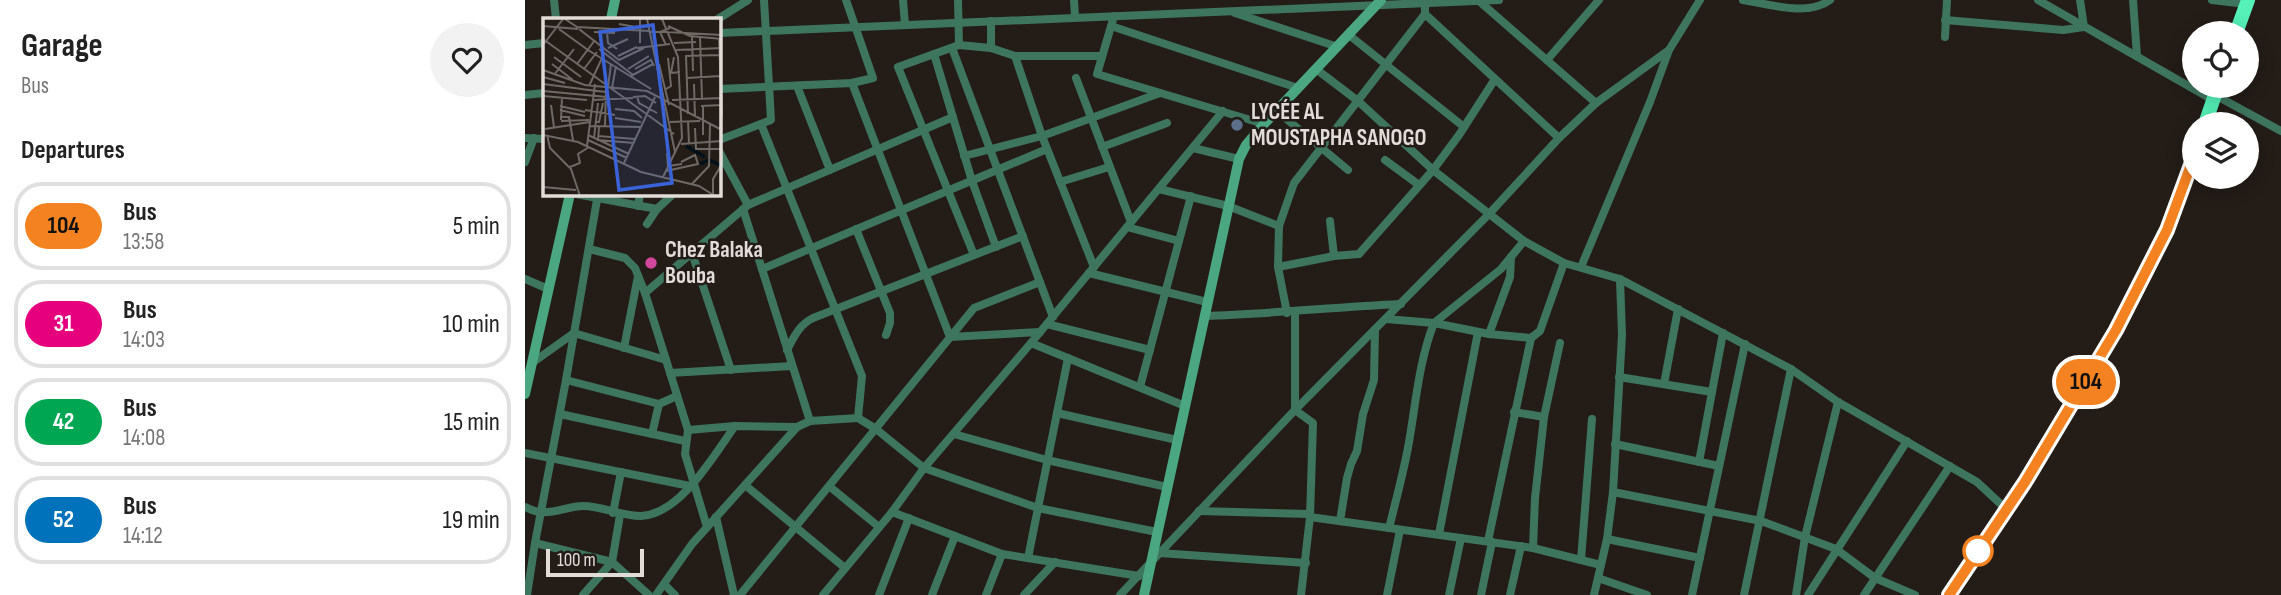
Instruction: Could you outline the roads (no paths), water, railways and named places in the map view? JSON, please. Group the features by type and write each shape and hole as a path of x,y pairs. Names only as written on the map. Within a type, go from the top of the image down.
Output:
{"highway":[{"path":"2240,21 2247,2"},
{"path":"1949,595 2078,397 2167,230 2182,189"}],"street":[{"path":"554,0 557,18"},
{"path":"611,18 615,0"},
{"path":"721,139 771,120 764,0"},
{"path":"721,89 852,83 873,78 846,0"},
{"path":"903,0 905,25"},
{"path":"958,0 956,47 990,149 1040,282 1050,320"},
{"path":"1074,0 1075,17"},
{"path":"721,33 1380,2 1499,0"},
{"path":"1547,60 1599,0"},
{"path":"1581,267 1669,50 1700,0"},
{"path":"1742,0 1806,8 1815,8 1830,0"},
{"path":"1945,37 1947,0"},
{"path":"2038,0 2137,56 2182,78"},
{"path":"2080,0 2084,27"},
{"path":"2133,0 2137,56"},
{"path":"2212,0 2247,2"},
{"path":"719,18 743,1"},
{"path":"1479,1 1596,103"},
{"path":"1144,595 1238,159 1264,124 1380,2"},
{"path":"1295,410 1291,312 1278,267 1279,226 1294,183 1425,14 1425,3"},
{"path":"1228,11 1338,47"},
{"path":"1425,14 1559,138"},
{"path":"1114,16 1097,74 1264,124"},
{"path":"1945,20 2063,30 2084,27"},
{"path":"991,21 991,48"},
{"path":"1111,26 1298,88"},
{"path":"1349,35 1464,127"},
{"path":"525,45 543,43"},
{"path":"974,255 898,67 956,47 991,48 1015,57 1103,56"},
{"path":"1120,595 1295,410 1489,214 1559,138 1596,103 1669,50"},
{"path":"934,54 972,181 996,247"},
{"path":"1015,57 1091,270"},
{"path":"1316,69 1357,101 1433,170 1524,241 1564,263 1620,279 1791,369 1838,402 1977,482 2006,509"},
{"path":"1076,78 1129,225"},
{"path":"1278,267 1333,256 1359,254 1433,170 1495,79"},
{"path":"852,83 950,337"},
{"path":"797,86 830,170"},
{"path":"525,94 543,93"},
{"path":"964,156 1042,136 1160,93"},
{"path":"2222,98 2281,131"},
{"path":"823,595 892,512 924,468 1223,111"},
{"path":"1277,111 1348,170"},
{"path":"645,293 745,207 953,117"},
{"path":"1102,147 1167,123"},
{"path":"761,124 862,376 858,418"},
{"path":"525,162 529,138"},
{"path":"1193,148 1238,159"},
{"path":"762,269 1047,149"},
{"path":"721,155 745,207 810,421"},
{"path":"1385,160 1419,185"},
{"path":"1060,182 1109,167"},
{"path":"1159,189 1229,206 1279,226"},
{"path":"525,392 570,196"},
{"path":"527,595 598,196 657,209"},
{"path":"638,206 640,196"},
{"path":"647,224 657,209 671,196"},
{"path":"1140,387 1191,196"},
{"path":"1330,221 1333,256"},
{"path":"1129,225 1179,240"},
{"path":"856,229 890,318 886,335"},
{"path":"787,350 805,322 1023,236"},
{"path":"1389,528 1409,442 1415,396 1434,323 1501,269 1524,241"},
{"path":"589,249 625,258 632,264 638,276 688,430 685,454 691,485 707,527"},
{"path":"692,253 731,370"},
{"path":"1489,334 1510,277 1511,257"},
{"path":"1481,595 1514,412 1531,338 1540,331 1564,263"},
{"path":"1091,270 1207,302"},
{"path":"624,348 638,276"},
{"path":"525,279 548,289"},
{"path":"1594,595 1607,539 1613,492 1622,335 1620,279"},
{"path":"740,595 974,308 1040,282"},
{"path":"1204,316 1401,304"},
{"path":"1664,384 1678,309"},
{"path":"1386,319 1434,323 1489,334 1531,338"},
{"path":"1050,320 1150,350"},
{"path":"1340,521 1350,464 1357,451 1363,414 1376,370 1375,330"},
{"path":"532,363 575,332"},
{"path":"575,332 666,360"},
{"path":"950,337 1040,332"},
{"path":"1439,534 1478,332"},
{"path":"1699,462 1723,333"},
{"path":"1031,343 1185,405"},
{"path":"1534,548 1535,498 1543,418 1560,343"},
{"path":"1692,595 1745,344"},
{"path":"1028,558 1068,358"},
{"path":"670,373 792,366"},
{"path":"1744,595 1791,369"},
{"path":"1619,377 1712,392"},
{"path":"566,380 659,404 677,396"},
{"path":"1796,595 1805,537 1838,402"},
{"path":"652,434 659,404"},
{"path":"1295,410 1313,423 1310,515 1301,595"},
{"path":"1514,412 1543,418"},
{"path":"1057,413 1177,440"},
{"path":"560,414 685,441"},
{"path":"656,595 707,527 797,427 810,421 858,418 876,429 924,468 1038,508 1157,532"},
{"path":"1581,560 1592,419"},
{"path":"688,430 735,426 797,427"},
{"path":"525,507 541,512 584,506 616,514 644,516 657,512 669,506 691,485 735,426"},
{"path":"954,434 1047,460 1167,487"},
{"path":"1808,595 1907,441"},
{"path":"1615,444 1719,466"},
{"path":"525,453 691,485"},
{"path":"1864,595 1950,466"},
{"path":"583,595 611,562 621,472"},
{"path":"745,485 845,568"},
{"path":"829,486 879,527"},
{"path":"1613,492 1710,510 1761,522 1805,537 1836,549 1875,578 1915,595"},
{"path":"1199,511 1310,515 1534,548 1601,565"},
{"path":"892,512 1002,554 1139,576"},
{"path":"716,517 734,595"},
{"path":"880,595 909,518"},
{"path":"1387,595 1400,530"},
{"path":"932,595 955,536"},
{"path":"1449,595 1461,538"},
{"path":"1607,539 1700,558"},
{"path":"535,543 611,562 649,595"},
{"path":"1511,595 1521,546"},
{"path":"1160,553 1306,563"},
{"path":"986,595 1002,554"},
{"path":"1024,595 1055,562"},
{"path":"1598,578 1647,595"},
{"path":"664,585 675,595"}],"place":[{"name":"LYCÉE AL MOUSTAPHA SANOGO","path":"1237,125"},
{"name":"Chez Balaka Bouba","path":"651,263"}]}
